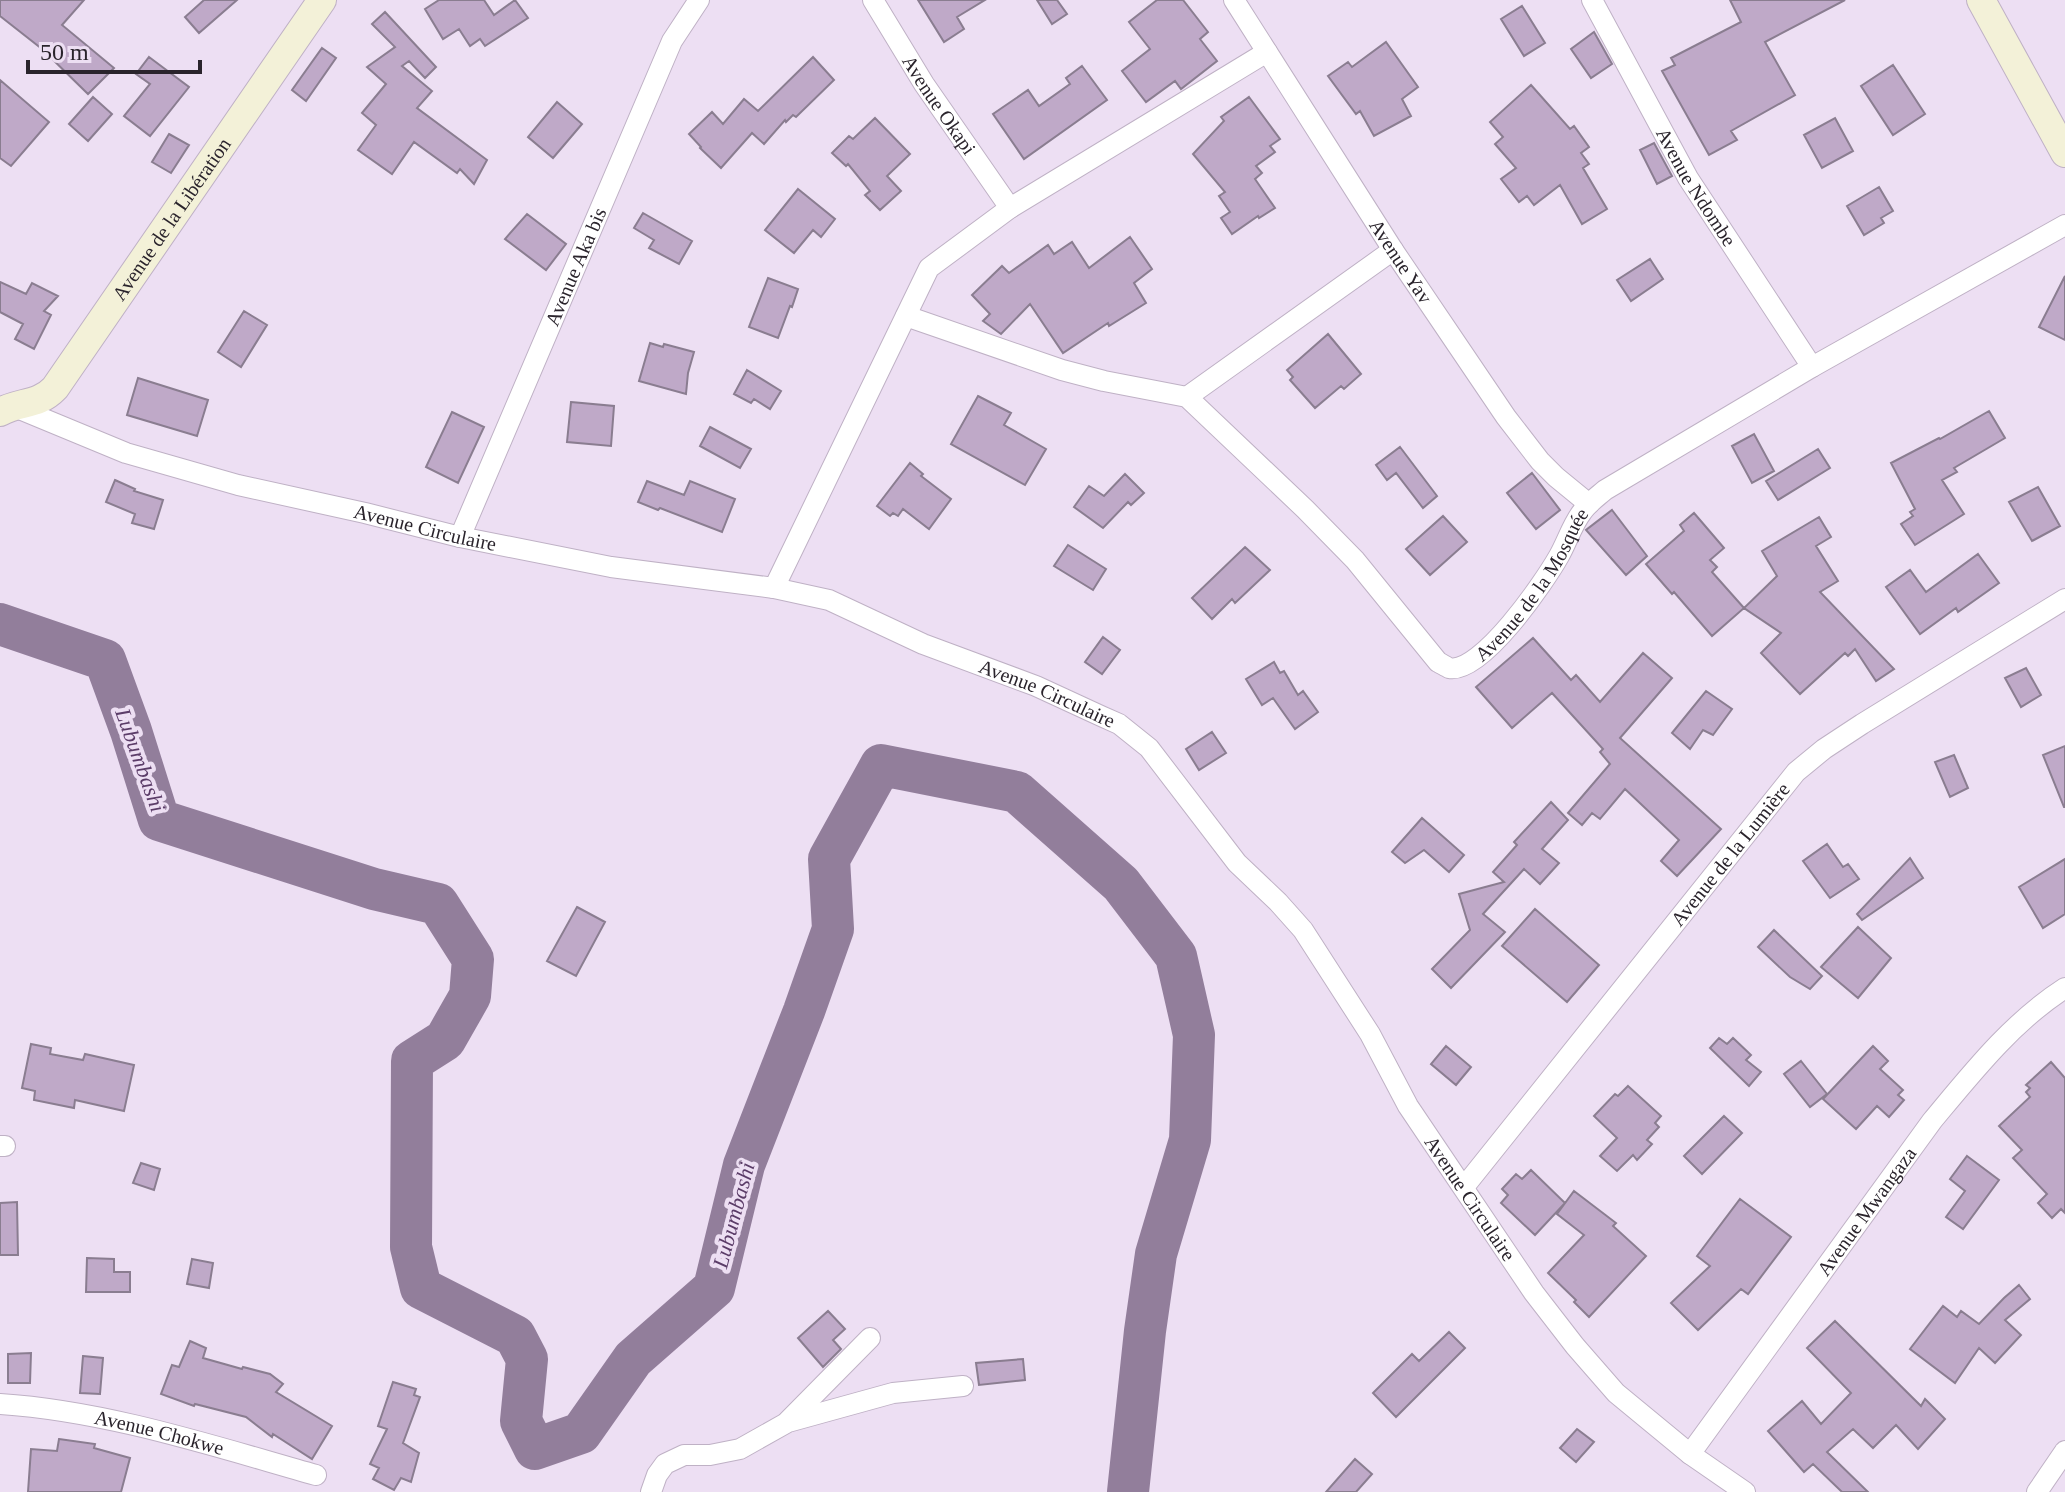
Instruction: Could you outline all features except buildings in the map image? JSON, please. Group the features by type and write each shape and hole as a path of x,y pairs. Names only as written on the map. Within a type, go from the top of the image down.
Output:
{"street":[{"name":"Avenue de la Libération","path":"4,406 38,401 55,388 322,0"},
{"name":"Avenue Aka bis","path":"460,537 672,41 699,0"},
{"name":"Avenue Okapi","path":"873,0 924,84 1010,208"},
{"name":"Avenue Yav","path":"1234,0 1393,250 1506,417 1540,461 1589,504"},
{"path":"1981,0 2065,153"},
{"name":"Avenue Ndombe","path":"1597,2 1688,178 1812,367"},
{"path":"774,588 926,272 935,262 1010,208 1267,52"},
{"name":"Avenue de la Mosquée","path":"1187,397 1355,560 1430,653 1448,668 1468,664 1482,654 1519,614 1546,577 1578,519 1605,490 1812,367 2065,225"},
{"path":"906,316 1062,370 1187,397 1393,250"},
{"name":"Avenue Circulaire","path":"4,406 126,453 238,485 460,537 611,567 774,588 829,600 923,644 1036,686 1119,724 1149,748 1237,863 1303,930 1370,1034 1408,1106 1534,1293 1575,1346 1616,1393 1690,1454 1745,1492"},
{"name":"Avenue de la Lumière","path":"1464,1187 1796,772 1862,724 2065,599"},
{"name":"Avenue Mwangaza","path":"1690,1454 1932,1121 2003,1040 2043,1002 2065,988"},
{"path":"788,1422 870,1338"},
{"path":"651,1492 657,1475 665,1464 675,1458 740,1449 788,1422 893,1393 963,1386"},
{"name":"Avenue Chokwe","path":"0,1404 55,1409 189,1439 316,1475"},
{"path":"2037,1492 2065,1451"}],"waterway":[{"name":"Lubumbashi","path":"0,624 105,660 159,820 374,889 438,904 473,959 470,996 445,1040 412,1061 411,1247 421,1288 515,1336 527,1359 521,1421 535,1449 581,1433 633,1359 714,1288 744,1165 833,929 829,859 881,765 1017,792 1121,884 1176,956 1194,1035 1190,1140 1156,1254 1128,1492"}]}
